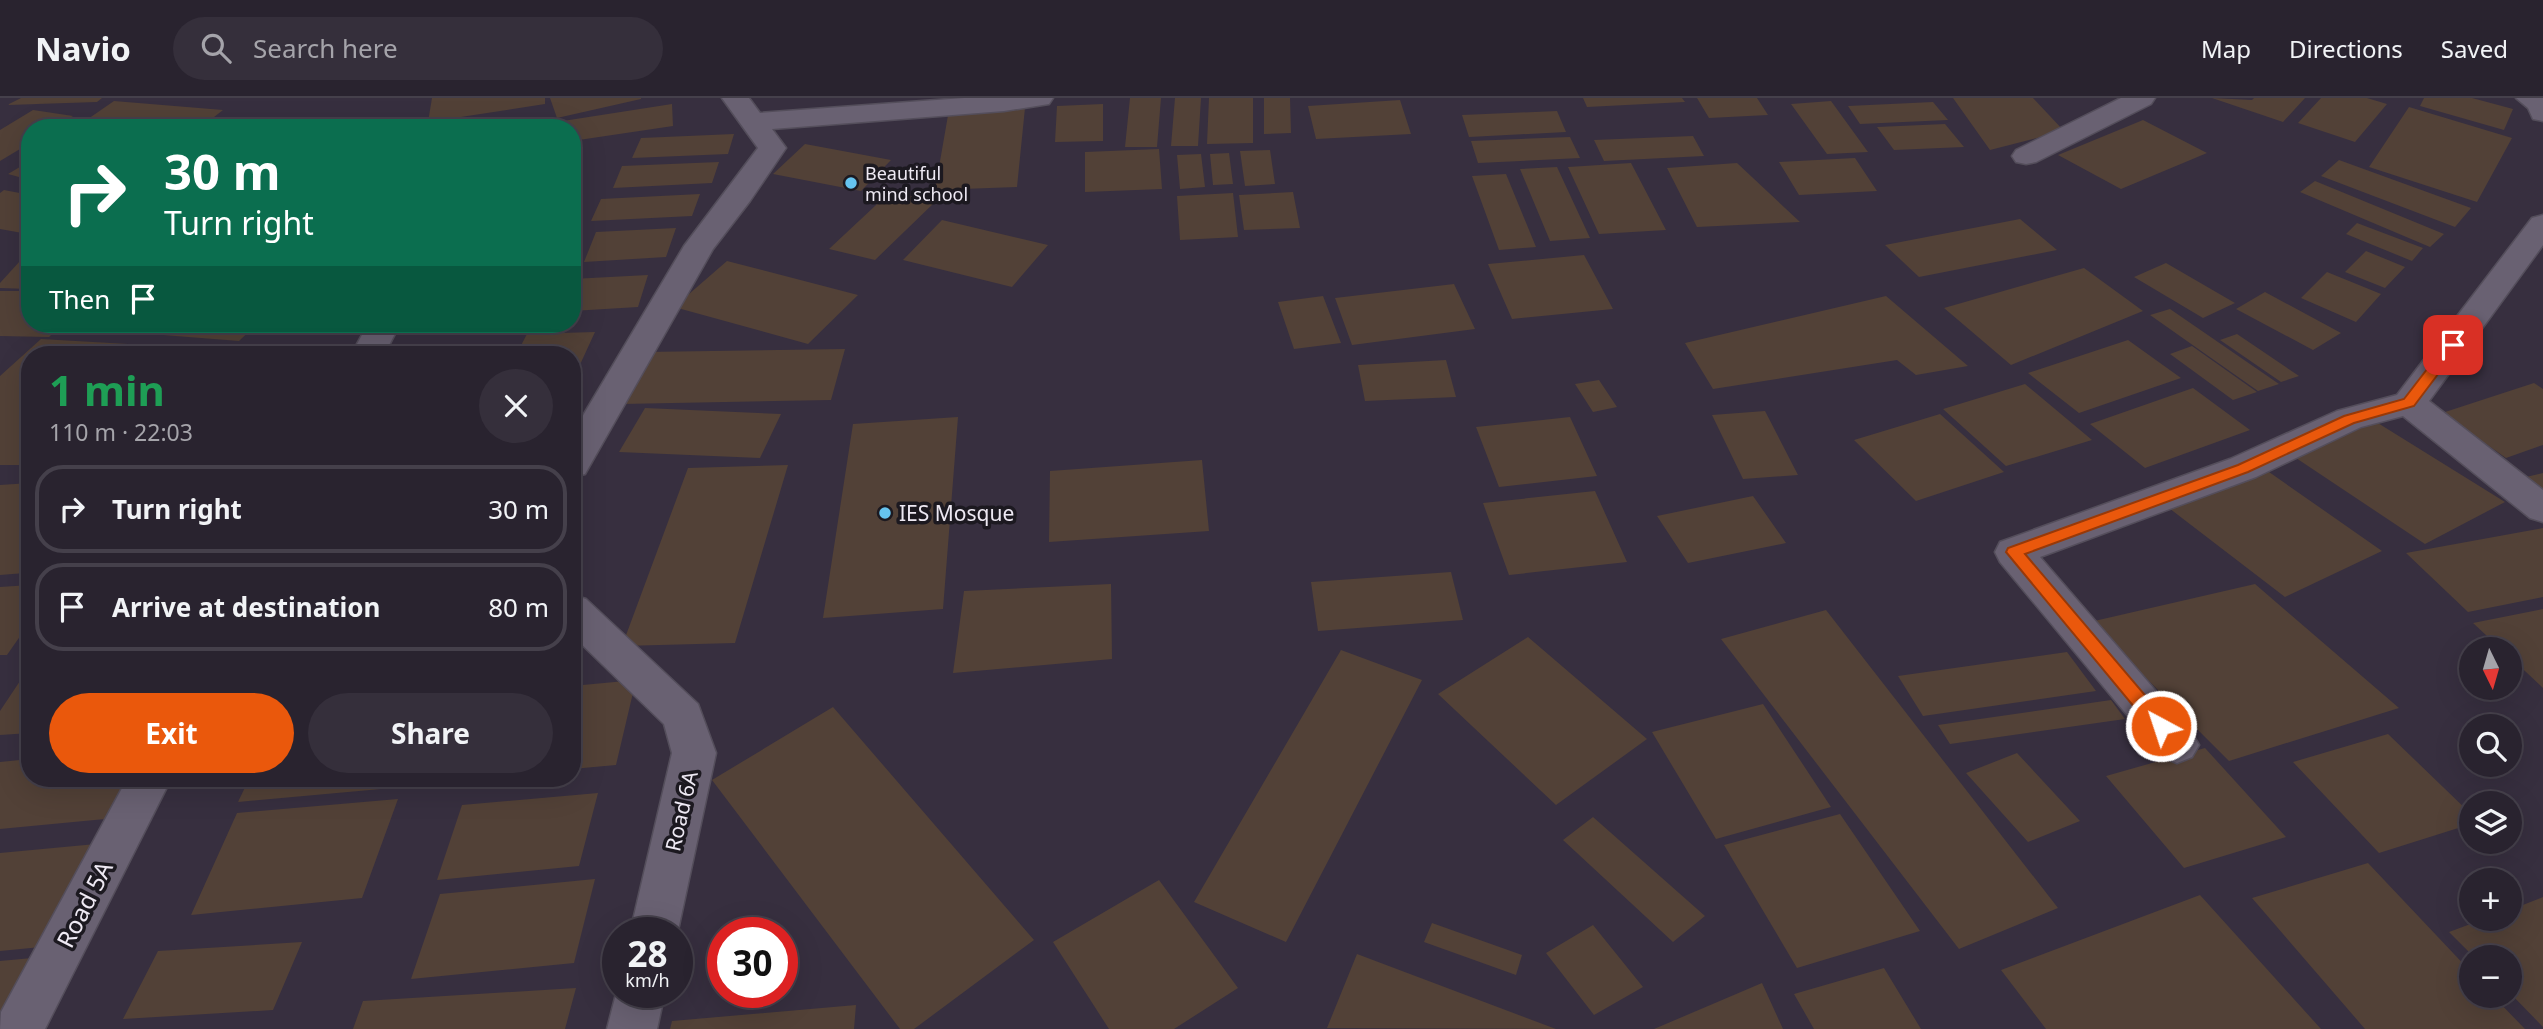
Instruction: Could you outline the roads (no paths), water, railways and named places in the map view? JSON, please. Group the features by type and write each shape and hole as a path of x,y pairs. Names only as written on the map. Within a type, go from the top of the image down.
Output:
{"street":[{"path":"581,449 699,246 740,195 772,148 735,98"},
{"path":"752,122 1040,98"},
{"path":"2026,156 2142,98"},
{"path":"2529,98 2540,104 2543,113"},
{"path":"2177,745 2014,552 2243,468 2349,419 2409,403 2543,224"},
{"path":"2409,403 2543,509"},
{"name":"Road 6A","path":"581,619 683,716 694,753 657,917"},
{"name":"Road 5A","path":"19,1029 145,787"},
{"path":"632,1029 637,1008"}],"place":[{"name":"Beautiful mind school","path":"851,183"},
{"name":"IES Mosque","path":"885,513"}]}
